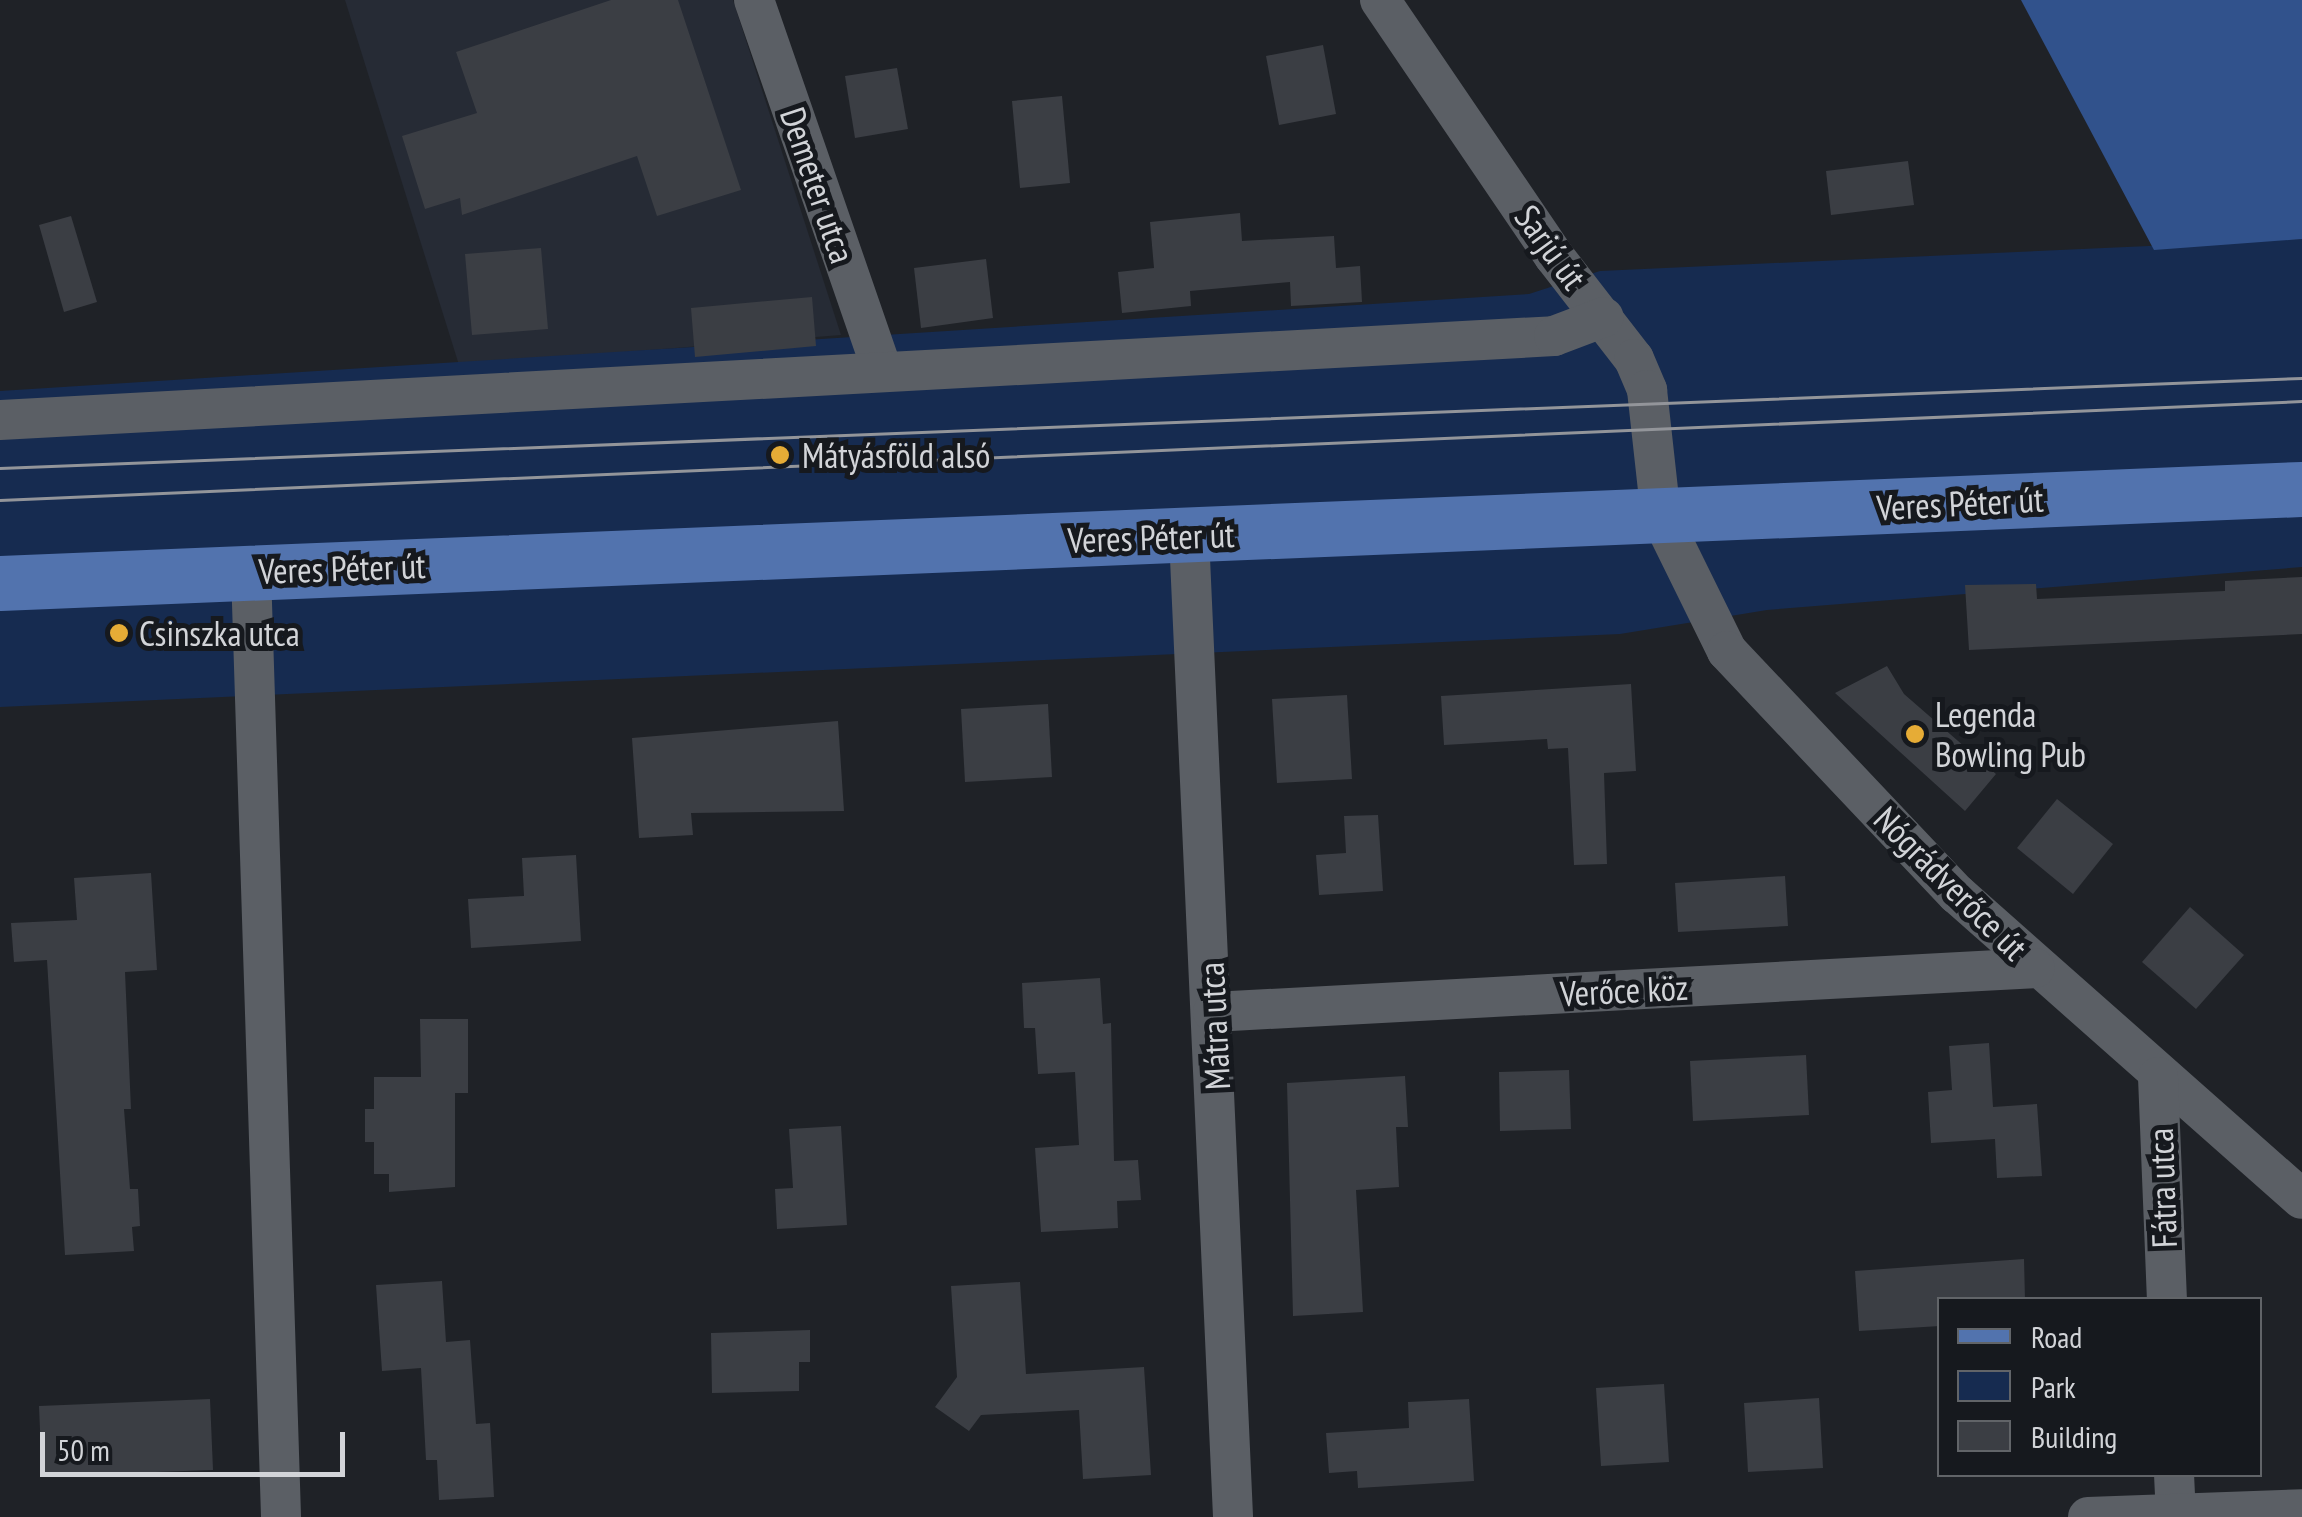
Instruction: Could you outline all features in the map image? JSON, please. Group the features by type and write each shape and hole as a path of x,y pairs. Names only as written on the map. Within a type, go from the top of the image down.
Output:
{"main road":[{"name":"Veres Péter út","path":"0,582 2302,489"}],"street":[{"name":"Demeter utca","path":"754,0 882,370"},
{"name":"Sarjú út","path":"1380,0 1554,256 1604,317 1647,390 1661,517"},
{"path":"0,420 1554,336 1604,317"},
{"name":"Nógrádverőce út","path":"1661,517 1728,651 2036,968 2302,1200"},
{"name":"Mátra utca","path":"1189,536 1214,1012 1233,1517"},
{"path":"251,572 281,1517"},
{"name":"Verőce köz","path":"1214,1012 2036,968"},
{"name":"Fátra utca","path":"2158,1077 2167,1297"},
{"path":"2088,1517 2175,1502 2302,1509"}],"shaded area":[{"path":"345,0 733,0 841,335 459,365"},
{"path":"2021,0 2302,0 2302,239 2154,250"}],"green space":[{"path":"2302,239 2302,567 1767,610 1620,634 0,707 0,391 1529,294 1600,271"}],"building":[{"path":"611,0 678,0 741,190 657,216 637,156 462,215 460,198 425,209 402,136 477,113 456,52"},
{"path":"1323,45 1336,114 1279,125 1266,56"},
{"path":"897,68 908,129 855,138 845,76"},
{"path":"1062,96 1070,183 1020,188 1012,101"},
{"path":"1908,161 1914,205 1831,215 1826,171"},
{"path":"1240,213 1242,241 1334,236 1336,268 1360,266 1362,302 1291,306 1290,282 1190,291 1191,306 1122,313 1118,272 1154,268 1150,222"},
{"path":"71,216 97,302 64,312 39,225"},
{"path":"541,248 548,329 472,335 465,254"},
{"path":"986,259 993,318 921,328 914,268"},
{"path":"812,297 816,346 695,357 691,308"},
{"path":"2302,577 2302,634 1969,650 1965,585 2036,584 2037,599 2225,591 2225,581"},
{"name":"Legenda Bowling Pub","path":"1887,666 1904,694 1996,774 1965,811 1835,693"},
{"path":"1631,684 1636,771 1604,773 1607,864 1574,865 1568,748 1548,749 1547,739 1444,745 1441,696"},
{"path":"1347,695 1352,779 1277,783 1272,699"},
{"path":"1048,704 1052,777 965,782 961,709"},
{"path":"838,721 844,811 691,813 693,835 639,838 632,738"},
{"path":"2057,799 2113,844 2073,894 2017,848"},
{"path":"1378,815 1383,891 1319,895 1316,855 1346,853 1344,816"},
{"path":"576,855 581,941 471,948 468,899 524,896 522,858"},
{"path":"151,873 157,970 125,972 131,1109 124,1109 130,1189 138,1189 140,1226 132,1227 134,1251 65,1255 47,960 14,962 11,923 77,920 74,878"},
{"path":"1785,876 1788,926 1678,932 1675,883"},
{"path":"2190,907 2244,955 2196,1009 2142,962"},
{"path":"1100,978 1103,1024 1111,1023 1114,1161 1138,1160 1141,1200 1117,1201 1118,1228 1041,1232 1035,1148 1079,1145 1075,1072 1038,1074 1035,1028 1024,1028 1022,983"},
{"path":"420,1019 468,1019 468,1093 455,1093 455,1187 389,1192 389,1174 374,1174 374,1142 365,1142 365,1109 374,1109 374,1077 421,1077"},
{"path":"1989,1043 1993,1107 2037,1104 2042,1176 1997,1178 1995,1139 1931,1143 1928,1092 1952,1090 1949,1046"},
{"path":"1806,1055 1809,1115 1693,1121 1690,1061"},
{"path":"1569,1070 1571,1129 1500,1131 1499,1072"},
{"path":"1405,1076 1408,1127 1396,1127 1399,1187 1356,1190 1363,1312 1293,1316 1287,1083"},
{"path":"841,1126 847,1225 777,1229 775,1189 793,1188 789,1129"},
{"path":"2024,1259 2025,1297 1937,1297 1937,1326 1859,1331 1855,1271"},
{"path":"442,1281 446,1342 470,1340 476,1424 490,1423 494,1497 439,1500 437,1460 426,1460 421,1368 382,1371 376,1285"},
{"path":"1020,1282 1026,1374 1144,1367 1151,1475 1083,1479 1079,1410 981,1415 969,1431 935,1407 957,1377 951,1286"},
{"path":"810,1330 810,1362 799,1362 799,1391 712,1393 711,1333"},
{"path":"1664,1384 1669,1462 1601,1466 1596,1388"},
{"path":"1819,1398 1823,1468 1748,1472 1744,1403"},
{"path":"210,1399 213,1470 42,1476 39,1406"},
{"path":"1469,1399 1474,1481 1358,1488 1357,1471 1329,1473 1326,1433 1409,1428 1408,1402"}],"tram line":[{"path":"0,468 2302,378"},
{"path":"0,500 2302,401"}],"place":[{"name":"Mátyásföld alsó","path":"780,455"},
{"name":"Csinszka utca","path":"119,633"},
{"name":"Legenda Bowling Pub","path":"1915,734"}]}
